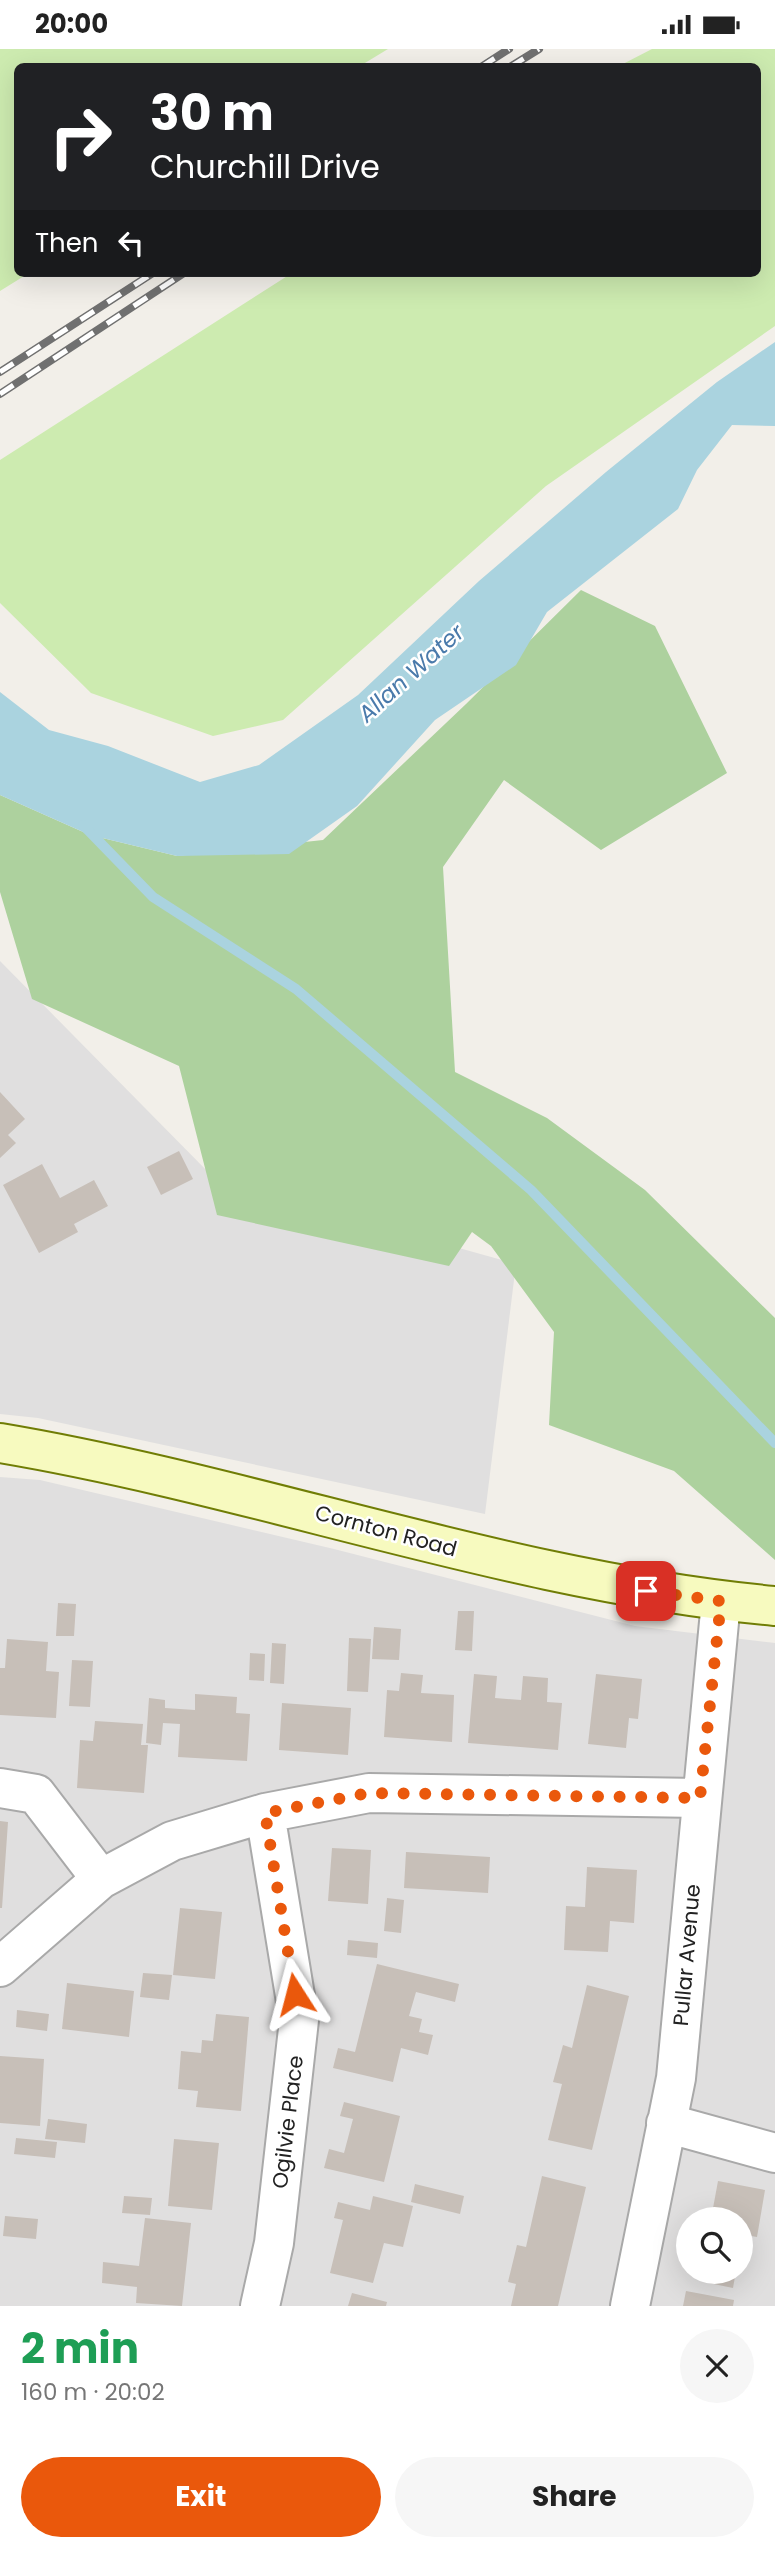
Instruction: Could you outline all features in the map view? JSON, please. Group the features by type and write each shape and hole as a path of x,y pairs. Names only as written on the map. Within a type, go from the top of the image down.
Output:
{"main road":[{"name":"Cornton Road","path":"0,1443 103,1461 203,1484 485,1557 622,1587 775,1606"}],"street":[{"name":"Pullar Avenue","path":"630,2306 676,2078 700,1798 721,1601"},
{"path":"0,1788 36,1794 101,1879"},
{"path":"0,1967 101,1879 172,1841 265,1813 369,1793 700,1798"},
{"name":"Ogilvie Place","path":"260,2306 274,2243 299,2020 265,1813"},
{"path":"666,2123 775,2153"}],"shaded area":[{"path":"0,961 216,1180 516,1264 485,1514 38,1418 0,1414"},
{"path":"0,1477 40,1480 334,1549 635,1626 775,1643 775,2306 0,2306"}],"green space":[{"path":"0,49 388,49 365,63 14,63 14,277 23,277 0,291"},
{"path":"652,49 775,49 775,326 546,486 283,720 213,736 91,693 0,603 0,460 286,277 761,277 761,63 625,63"},
{"path":"581,590 655,626 727,773 601,850 504,780 443,867 455,1072 547,1118 645,1190 775,1318 775,1560 674,1471 549,1425 554,1332 491,1246 472,1232 449,1266 217,1215 179,1066 32,999 0,892 0,795 90,835 177,856 323,840"}],"water":[{"name":"Allan Water","path":"775,342 775,426 732,425 697,470 678,509 547,612 516,665 435,720 357,806 289,854 177,856 90,835 0,795 0,692 49,730 108,746 200,782 259,765 358,695 479,581 606,472 717,382"}],"building":[{"path":"0,1092 25,1119 8,1135 16,1143 0,1158"},
{"path":"179,1151 193,1179 161,1195 147,1167"},
{"path":"42,1164 60,1198 94,1180 108,1206 74,1224 78,1232 39,1253 3,1185"},
{"path":"58,1603 76,1604 74,1636 56,1636"},
{"path":"458,1611 474,1611 472,1651 455,1650"},
{"path":"374,1627 401,1629 399,1660 372,1659"},
{"path":"349,1638 371,1639 368,1692 347,1691"},
{"path":"7,1639 48,1642 46,1671 59,1672 56,1718 0,1715 0,1668 5,1668"},
{"path":"272,1643 286,1644 284,1684 270,1683"},
{"path":"250,1653 265,1654 264,1681 249,1680"},
{"path":"72,1660 93,1661 90,1707 69,1706"},
{"path":"401,1673 423,1675 421,1693 454,1695 452,1742 384,1737 387,1690 399,1691"},
{"path":"474,1674 497,1676 495,1698 521,1700 523,1676 548,1678 547,1702 562,1703 558,1750 468,1743"},
{"path":"596,1674 642,1679 638,1719 629,1718 626,1748 588,1744"},
{"path":"195,1694 237,1697 236,1713 250,1714 247,1761 178,1757 180,1724 163,1723 161,1745 146,1743 149,1698 165,1700 165,1708 195,1710"},
{"path":"282,1703 351,1708 348,1755 279,1750"},
{"path":"95,1721 143,1724 141,1745 148,1745 144,1793 77,1788 80,1740 93,1741"},
{"path":"0,1821 8,1822 2,1908 0,1908"},
{"path":"332,1848 371,1850 368,1904 328,1901"},
{"path":"406,1852 490,1857 488,1893 404,1888"},
{"path":"587,1867 637,1870 634,1923 610,1921 608,1952 564,1950 566,1906 585,1907"},
{"path":"387,1898 404,1900 401,1933 384,1931"},
{"path":"180,1908 222,1912 215,1979 173,1975"},
{"path":"348,1940 378,1943 377,1958 347,1955"},
{"path":"377,1964 459,1984 455,2002 416,1992 409,2016 422,2019 419,2032 433,2035 428,2055 401,2048 393,2082 333,2068 338,2048 355,2052"},
{"path":"143,1973 172,1975 169,2000 140,1997"},
{"path":"67,1983 134,1991 129,2037 62,2029"},
{"path":"587,1985 629,1996 592,2150 548,2140 562,2084 553,2082 563,2045 572,2048"},
{"path":"17,2010 49,2014 47,2031 16,2027"},
{"path":"216,2014 249,2017 241,2111 196,2107 198,2091 178,2089 181,2051 201,2053 202,2040 213,2041"},
{"path":"0,2056 44,2059 40,2126 0,2123"},
{"path":"344,2102 400,2116 384,2182 324,2168 329,2149 344,2153 353,2119 340,2116"},
{"path":"48,2119 87,2124 85,2143 45,2139"},
{"path":"16,2138 57,2142 55,2158 14,2154"},
{"path":"174,2139 219,2143 212,2210 168,2206"},
{"path":"542,2176 586,2187 558,2306 511,2306 516,2284 508,2282 517,2245 526,2247"},
{"path":"718,2181 765,2190 757,2237 753,2236 753,2207 713,2207"},
{"path":"415,2184 464,2196 460,2214 411,2202"},
{"path":"124,2196 152,2198 150,2215 122,2213"},
{"path":"373,2196 413,2206 403,2247 384,2243 373,2283 330,2273 343,2220 334,2218 338,2202 370,2210"},
{"path":"5,2216 38,2219 36,2239 3,2236"},
{"path":"145,2218 191,2223 182,2306 136,2303 137,2287 102,2283 103,2262 139,2266"},
{"path":"714,2284 734,2284 733,2288"},
{"path":"686,2291 734,2300 733,2306 683,2306"},
{"path":"352,2293 387,2302 386,2306 348,2306"}],"waterway":[{"path":"83,825 153,897 296,989 531,1190 775,1443"}],"railway":[{"path":"487,63 509,49"},
{"path":"516,63 539,49"},
{"path":"0,372 147,277"},
{"path":"0,394 178,277"}],"route":[{"path":"295,1994 265,1813 369,1793 700,1798 721,1601 646,1591"}]}
